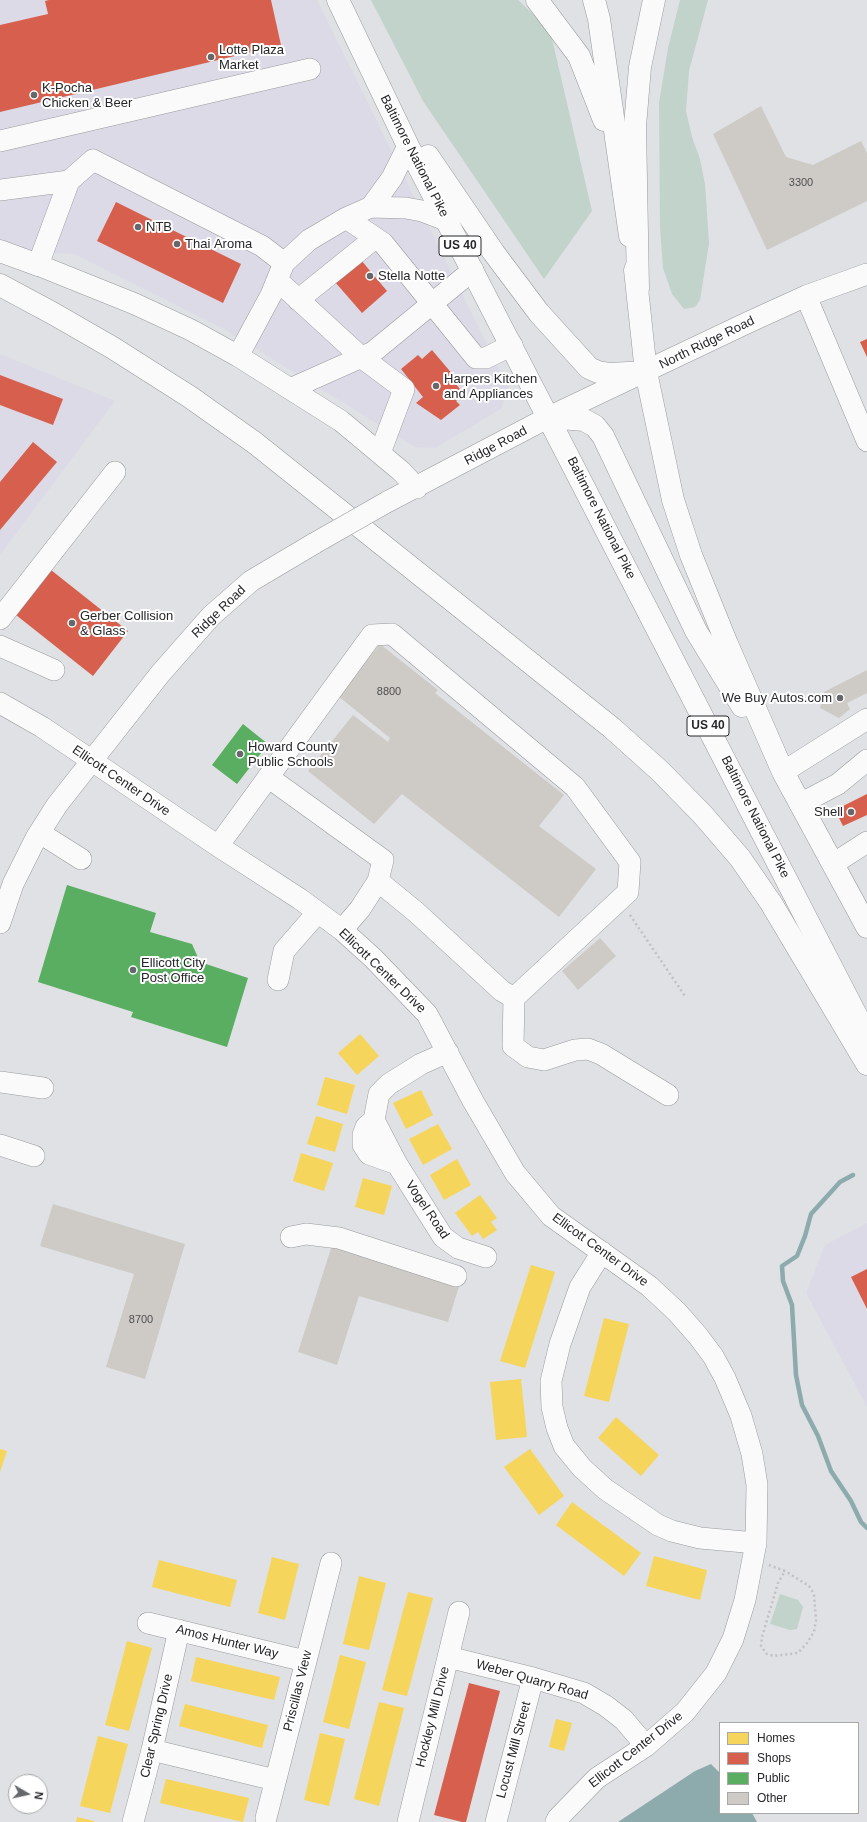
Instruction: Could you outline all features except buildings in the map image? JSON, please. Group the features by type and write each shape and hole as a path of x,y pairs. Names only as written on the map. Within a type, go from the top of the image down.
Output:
{"main road":[{"name":"Baltimore National Pike","path":"338,0 372,74 408,146 512,345 867,1036"},
{"path":"537,0 579,56 617,153"},
{"path":"594,0 599,19 617,153 638,289 646,372 673,500 691,555 727,644 783,772"},
{"path":"638,289 636,126 640,67 654,0"},
{"path":"372,74 494,253 539,313 588,368 598,372 610,374 646,372"},
{"path":"0,251 38,265"},
{"path":"0,285 113,348 190,398 255,443 612,728 660,771 703,815 744,865 771,903 867,1064"},
{"path":"549,417 584,420 595,426 603,436 696,631 783,772 867,926"}],"street":[{"path":"0,141 310,69"},
{"path":"371,207 392,178 408,146"},
{"path":"380,453 404,389 361,358 298,300 281,272 262,246 93,160 69,181 38,265 135,304 191,330 238,356 342,421 401,471 417,488"},
{"path":"0,190 69,181"},
{"path":"238,356 281,272 309,240 346,218 371,207 406,208 422,211 448,221"},
{"path":"346,218 383,243 476,358 486,358 512,345"},
{"path":"298,300 375,238"},
{"path":"290,389 373,352 473,270"},
{"name":"North Ridge Road","path":"549,417 806,296 867,274"},
{"path":"806,296 867,441"},
{"name":"Ridge Road","path":"0,923 13,884 36,838 57,805 160,674 211,616 251,581 315,543 387,502 417,488 549,417"},
{"path":"0,619 115,472"},
{"path":"218,846 372,636 392,634 575,787 630,862 628,892 514,998 513,1046 528,1057 544,1060 576,1050 588,1049 601,1054 668,1095"},
{"path":"0,646 54,670"},
{"name":"Ellicott Center Drive","path":"0,703 42,727 218,846 300,899 342,930 427,1014 473,1101 515,1173 551,1216 649,1286 698,1336 713,1356 722,1373 741,1416 752,1454 757,1485 754,1552 745,1600 733,1639 716,1673 685,1712 646,1746 597,1778 558,1818 556,1822"},
{"path":"783,772 867,719"},
{"path":"800,804 838,784 867,760"},
{"path":"268,777 382,860 378,881 360,909 342,930"},
{"path":"40,833 81,859"},
{"path":"833,864 867,842"},
{"path":"378,881 416,912 502,991 514,998"},
{"path":"278,980 284,951 318,912"},
{"name":"Vogel Road","path":"448,1052 427,1061 389,1084 379,1094 374,1120 397,1164 443,1237 458,1248 486,1257"},
{"path":"0,1082 43,1088"},
{"path":"0,1145 34,1156"},
{"path":"291,1237 306,1234 339,1238 456,1276"},
{"path":"602,1252 580,1287 560,1344 551,1381 552,1407 557,1428 564,1446 582,1468 605,1489 658,1525 672,1531 754,1552"},
{"name":"Priscillas View","path":"266,1818 331,1564"},
{"name":"Hockley Mill Drive","path":"408,1822 459,1612"},
{"name":"Amos Hunter Way","path":"148,1622 305,1661"},
{"name":"Clear Spring Drive","path":"133,1822 152,1750 179,1630"},
{"name":"Weber Quarry Road","path":"448,1657 533,1678 584,1693 606,1706 624,1720 646,1746"},
{"name":"Locust Mill Street","path":"496,1822 533,1678"},
{"path":"152,1750 275,1780"}],"path":[{"path":"619,900 685,996"},
{"path":"754,1552 776,1566 785,1571 809,1586 814,1594 816,1620 814,1632 807,1643 798,1653 774,1656 766,1654 761,1646 762,1638 778,1583 785,1571"}],"shaded area":[{"path":"0,0 317,0 509,389 501,409 435,448 415,447 224,329 74,254 26,252 0,241"},
{"path":"0,354 115,401 0,555"},
{"path":"867,1223 867,1407 806,1293 825,1245"}],"green space":[{"path":"371,0 518,0 550,30 592,211 544,279 423,101"},
{"path":"680,0 708,0 689,71 686,111 692,137 700,159 705,184 709,243 700,300 695,307 684,309 672,294 663,268 660,227 659,103 668,48"},
{"path":"780,1594 798,1600 803,1607 797,1629 790,1630 770,1624"}],"water":[{"path":"711,1764 719,1772 719,1814 753,1814 757,1822 618,1822 695,1771"}],"waterway":[{"path":"853,1175 840,1182 811,1214 805,1236 797,1256 782,1266 783,1281 792,1305 796,1375 802,1405 818,1436 831,1471 851,1501 861,1522 867,1528"}],"place":[{"name":"Lotte Plaza Market","path":"211,57"},
{"name":"K-Pocha Chicken & Beer","path":"34,95"},
{"name":"NTB","path":"138,227"},
{"name":"Thai Aroma","path":"177,244"},
{"name":"Stella Notte","path":"370,276"},
{"name":"Harpers Kitchen and Appliances","path":"436,386"},
{"name":"Gerber Collision & Glass","path":"72,623"},
{"name":"We Buy Autos.com","path":"840,698"},
{"name":"Howard County Public Schools","path":"240,754"},
{"name":"Shell","path":"851,812"},
{"name":"Ellicott City Post Office","path":"133,970"}]}
